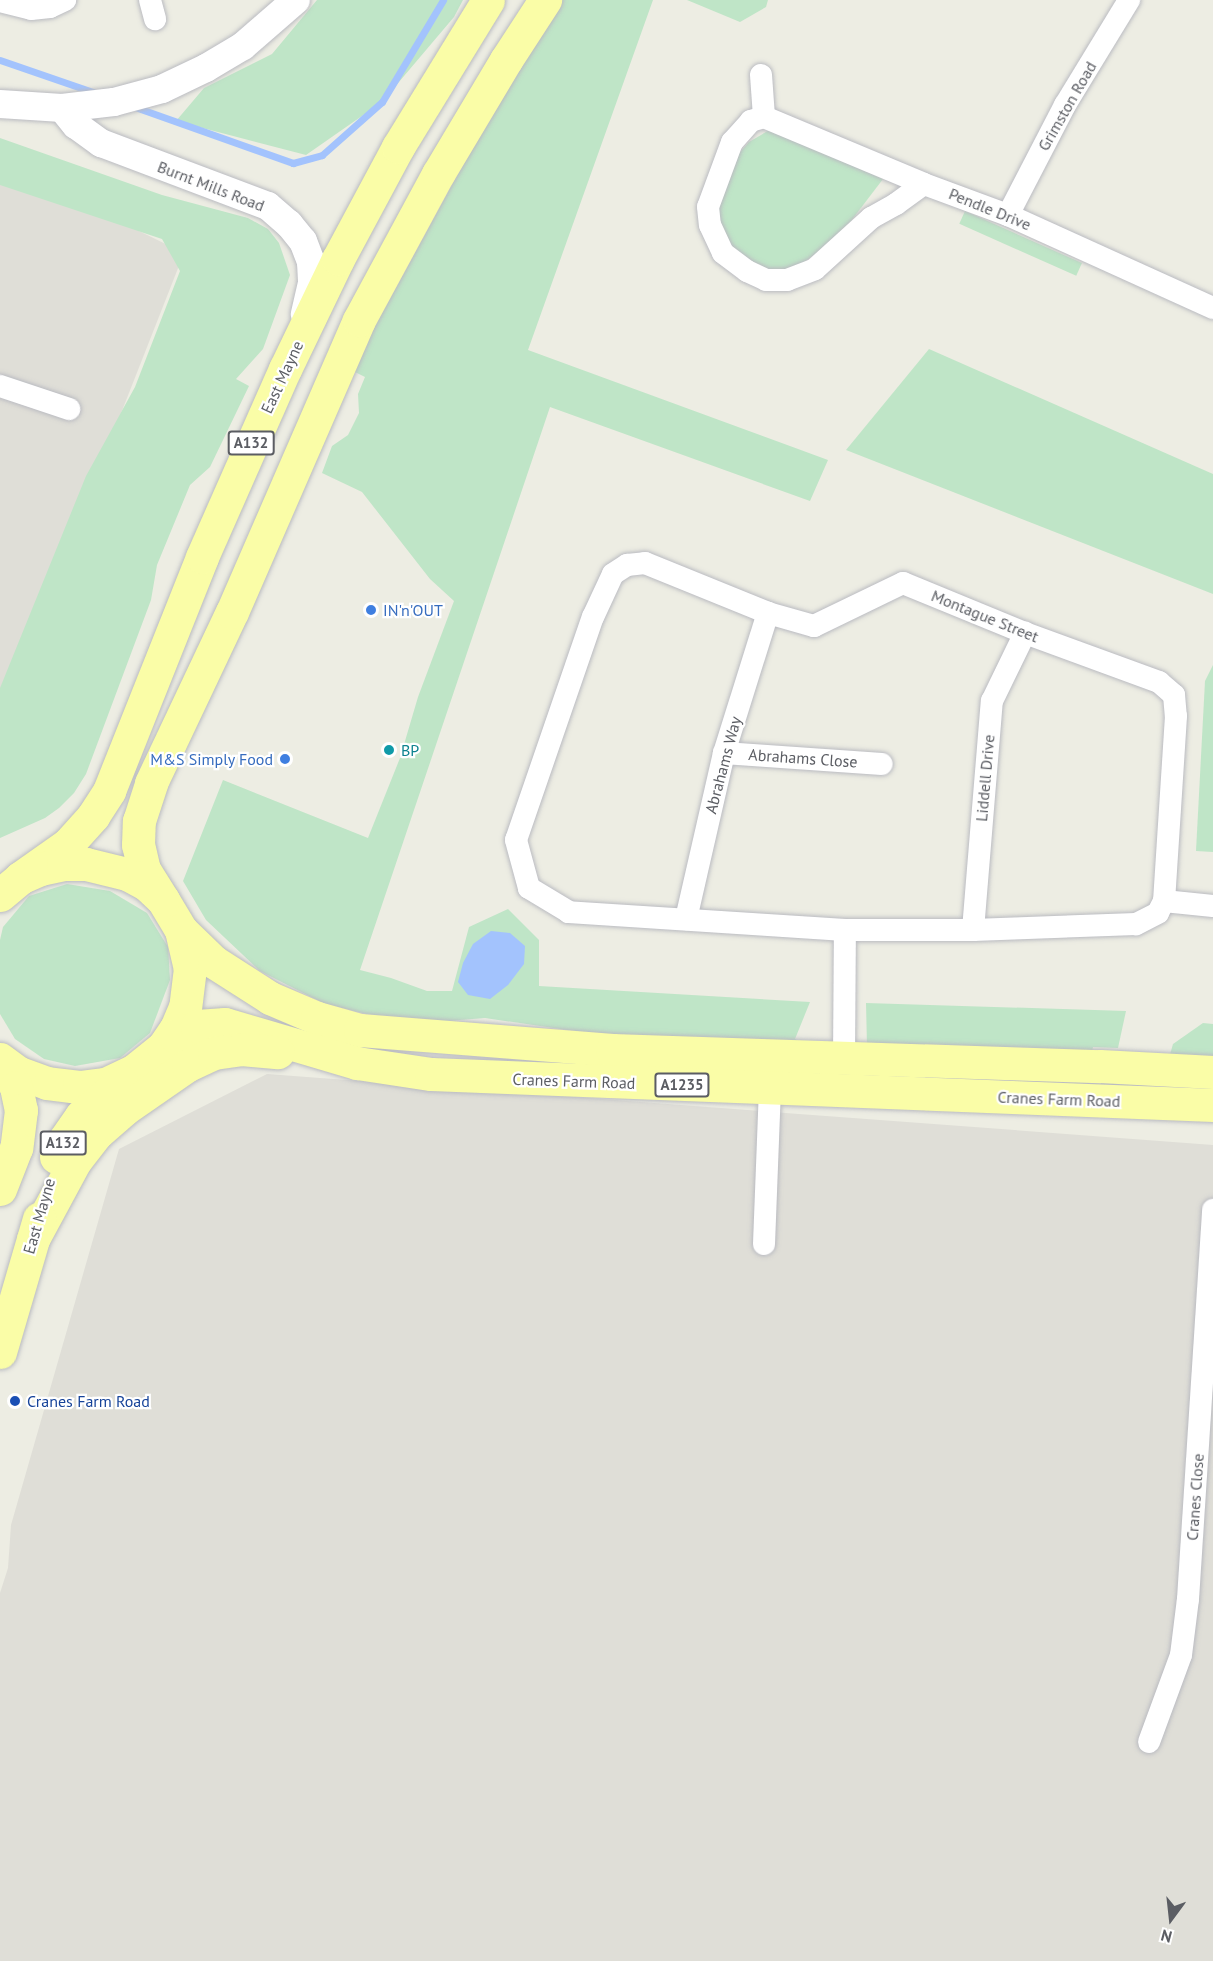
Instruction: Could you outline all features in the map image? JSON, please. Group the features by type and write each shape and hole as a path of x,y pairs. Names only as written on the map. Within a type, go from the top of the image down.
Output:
{"main road":[{"name":"East Mayne","path":"10,886 68,844 93,816 109,791 202,557 285,369 338,259 398,147 488,0"},
{"name":"A132","path":"0,1060 19,1073 47,1083 79,1087 105,1084 133,1071 163,1047 176,1028 185,1007 190,968 181,930 144,870 138,845 139,821 151,783 231,612 359,320 438,174 545,0"},
{"name":"A132","path":"10,886 40,869 86,864 128,874 146,884 163,900"},
{"name":"Cranes Farm Road","path":"181,930 214,962 260,992 317,1018 360,1030 612,1050 844,1060 1100,1066 1213,1072"},
{"name":"Cranes Farm Road","path":"163,1047 175,1036 197,1026 225,1024 357,1063 405,1072 491,1078 1213,1105"},
{"path":"33,1239 65,1177 97,1133 123,1110 201,1058 220,1051 241,1049 304,1054 357,1063"},
{"name":"A132","path":"0,1060 16,1087 21,1110 16,1148 0,1189"},
{"name":"East Mayne","path":"0,1352 53,1166 65,1139 92,1104 133,1071"}],"street":[{"path":"0,1 31,9 65,0"},
{"path":"0,104 62,108 114,102 162,89 206,68 243,46 296,0"},
{"name":"Grimston Road","path":"1008,215 1065,105 1129,0"},
{"path":"761,75 764,117 751,121 732,142 708,207 710,225 723,253 747,271 766,280 787,280 815,269 871,218 924,184"},
{"name":"Burnt Mills Road","path":"62,108 76,125 101,143 268,206 289,224 303,241 311,262 312,284 307,309 285,369"},
{"name":"Pendle Drive","path":"764,117 924,184 1008,215 1213,308"},
{"path":"0,386 69,409"},
{"name":"Montague Street","path":"645,563 768,613 814,626 903,583 1025,633 1159,682 1173,695 1176,716 1164,901 1158,913 1136,924 973,930 845,930 569,912 529,888 516,840 593,617 613,574 627,565 645,563"},
{"name":"Abrahams Way","path":"686,919 724,753 768,613"},
{"name":"Liddell Drive","path":"973,930 992,701 1025,633"},
{"name":"Abrahams Close","path":"724,753 882,764"},
{"path":"1164,901 1213,906"},
{"path":"844,1060 845,930"},
{"path":"764,1244 770,1088"},
{"name":"Cranes Close","path":"1149,1742 1181,1654 1188,1599 1213,1210"}],"shaded area":[{"path":"0,163 184,253 0,721"},
{"path":"267,1074 1213,1145 1213,1961 0,1961 0,1593 8,1568 11,1525 119,1149"}],"green space":[{"path":"317,0 463,0 454,17 382,102 306,155 176,121 204,88 272,54"},
{"path":"561,0 653,0 528,350 828,460 810,501 550,407 360,970 427,991 452,991 469,927 508,909 539,940 539,986 810,1002 795,1039 804,1045 615,1037 485,1018 409,1024 325,1004 260,971 206,920 183,881 223,780 368,838 400,758 418,697 454,601 430,579 362,492 322,473 332,446 348,435 359,413 358,394 365,377 351,370 512,75"},
{"path":"687,0 768,0 766,7 740,22"},
{"path":"771,129 883,179 851,221 818,252 793,270 771,274 729,247 714,206 734,159 749,142"},
{"path":"0,138 162,195 248,218 268,229 279,243 290,275 263,349 236,379 249,386 210,467 190,485 157,565 151,600 86,774 74,793 59,808 45,818 0,838 0,688 86,476 135,387 180,271 162,239 0,185"},
{"path":"965,211 1082,263 1076,276 959,224"},
{"path":"929,349 1213,474 1213,594 846,450"},
{"path":"1213,665 1213,852 1196,851 1205,681"},
{"path":"67,884 110,891 147,913 168,947 170,980 150,1033 120,1058 75,1066 44,1059 15,1039 0,1014 0,940 3,927 29,896"},
{"path":"866,1003 1126,1011 1118,1048 1093,1047 1091,1056 867,1046"},
{"path":"1203,1023 1213,1024 1213,1060 1169,1058 1173,1044"}],"water":[{"path":"491,931 510,933 525,946 524,964 508,985 490,999 468,995 458,982 463,963 473,944"}],"waterway":[{"path":"135,107 293,163 322,155 382,102 443,0"},
{"path":"0,60 96,93"}],"place":[{"name":"IN'n'OUT","path":"371,610"},
{"name":"BP","path":"389,750"},
{"name":"M&S Simply Food","path":"285,759"},
{"name":"Cranes Farm Road","path":"15,1401"}]}
